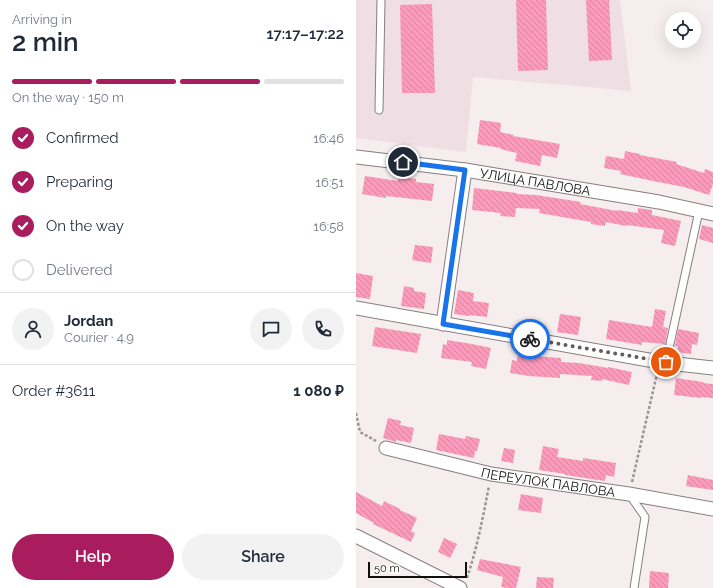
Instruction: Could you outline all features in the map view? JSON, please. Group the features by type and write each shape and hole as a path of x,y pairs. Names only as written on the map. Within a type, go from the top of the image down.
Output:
{"street":[{"name":"УЛИЦА ПАВЛОВА","path":"356,157 465,170 659,202 713,214"},
{"path":"443,324 465,170"},
{"path":"356,308 663,362 713,368"},
{"name":"ПЕРЕУЛОК ПАВЛОВА","path":"386,448 491,474 629,494 713,509"},
{"path":"356,536 463,584"}],"lane":[{"path":"379,110 381,0"},
{"path":"663,362 699,211"},
{"path":"629,494 645,517 634,588"}],"path":[{"path":"629,494 663,362"},
{"path":"356,413 360,432 386,448"},
{"path":"463,584 473,558 483,519 491,474"}],"shaded area":[{"path":"356,0 620,0 631,91 473,77 466,152 356,138"}],"building":[{"path":"516,0 546,0 548,70 518,71"},
{"path":"586,0 609,0 612,60 589,61"},
{"path":"432,4 435,93 402,93 400,5"},
{"path":"480,120 501,123 500,132 514,135 513,136 560,144 557,158 542,155 540,166 515,161 517,153 500,149 501,148 477,144"},
{"path":"625,151 677,162 676,164 704,173 705,169 713,172 713,184 709,195 684,187 620,174 621,171 604,168 606,156 624,159"},
{"path":"365,176 398,181 398,177 416,179 416,182 434,184 432,201 386,196 386,198 362,194"},
{"path":"474,188 581,202 580,204 617,211 638,213 638,208 652,210 652,215 681,221 675,246 661,243 664,230 626,226 606,222 605,226 591,224 591,222 539,213 540,209 516,208 515,217 500,216 501,213 472,210"},
{"path":"702,225 713,228 713,243 699,239"},
{"path":"415,245 433,247 431,263 412,260"},
{"path":"356,273 373,276 370,299 356,297"},
{"path":"404,286 414,288 414,291 426,293 424,309 401,306"},
{"path":"458,290 474,293 473,301 489,303 487,317 454,314"},
{"path":"655,309 666,311 663,327 668,328 665,344 642,342 642,345 606,339 609,320 652,327"},
{"path":"560,314 581,317 578,335 557,332"},
{"path":"375,327 421,334 417,353 372,346"},
{"path":"678,329 699,333 697,345 692,344 691,354 677,352 678,346 675,346"},
{"path":"447,340 491,348 486,369 471,366 472,362 441,358 443,344 447,345"},
{"path":"518,353 533,355 532,356 561,358 561,362 608,367 632,372 629,385 602,379 602,381 591,380 592,376 560,374 560,378 510,373 512,360 517,361"},
{"path":"676,378 713,384 713,398 674,395"},
{"path":"388,418 401,421 400,425 414,428 411,443 396,440 396,442 383,438"},
{"path":"439,434 465,439 466,436 480,439 474,458 436,450"},
{"path":"543,446 559,449 557,457 583,461 583,458 616,463 614,477 606,475 605,481 539,470"},
{"path":"504,448 515,450 513,463 501,461"},
{"path":"688,475 713,480 713,490 686,486"},
{"path":"356,492 382,506 384,501 417,518 411,531 415,533 411,542 373,524 374,523 356,513"},
{"path":"521,494 543,498 541,513 518,510"},
{"path":"444,538 457,544 450,558 438,552"},
{"path":"480,559 521,567 516,588 501,587 503,577 477,570"},
{"path":"650,571 669,573 668,588 649,588"},
{"path":"537,577 554,578 553,588 536,588"}],"way so far":[{"path":"530,339 666,362"}],"route":[{"path":"403,162 465,170 443,324 530,339"}]}
